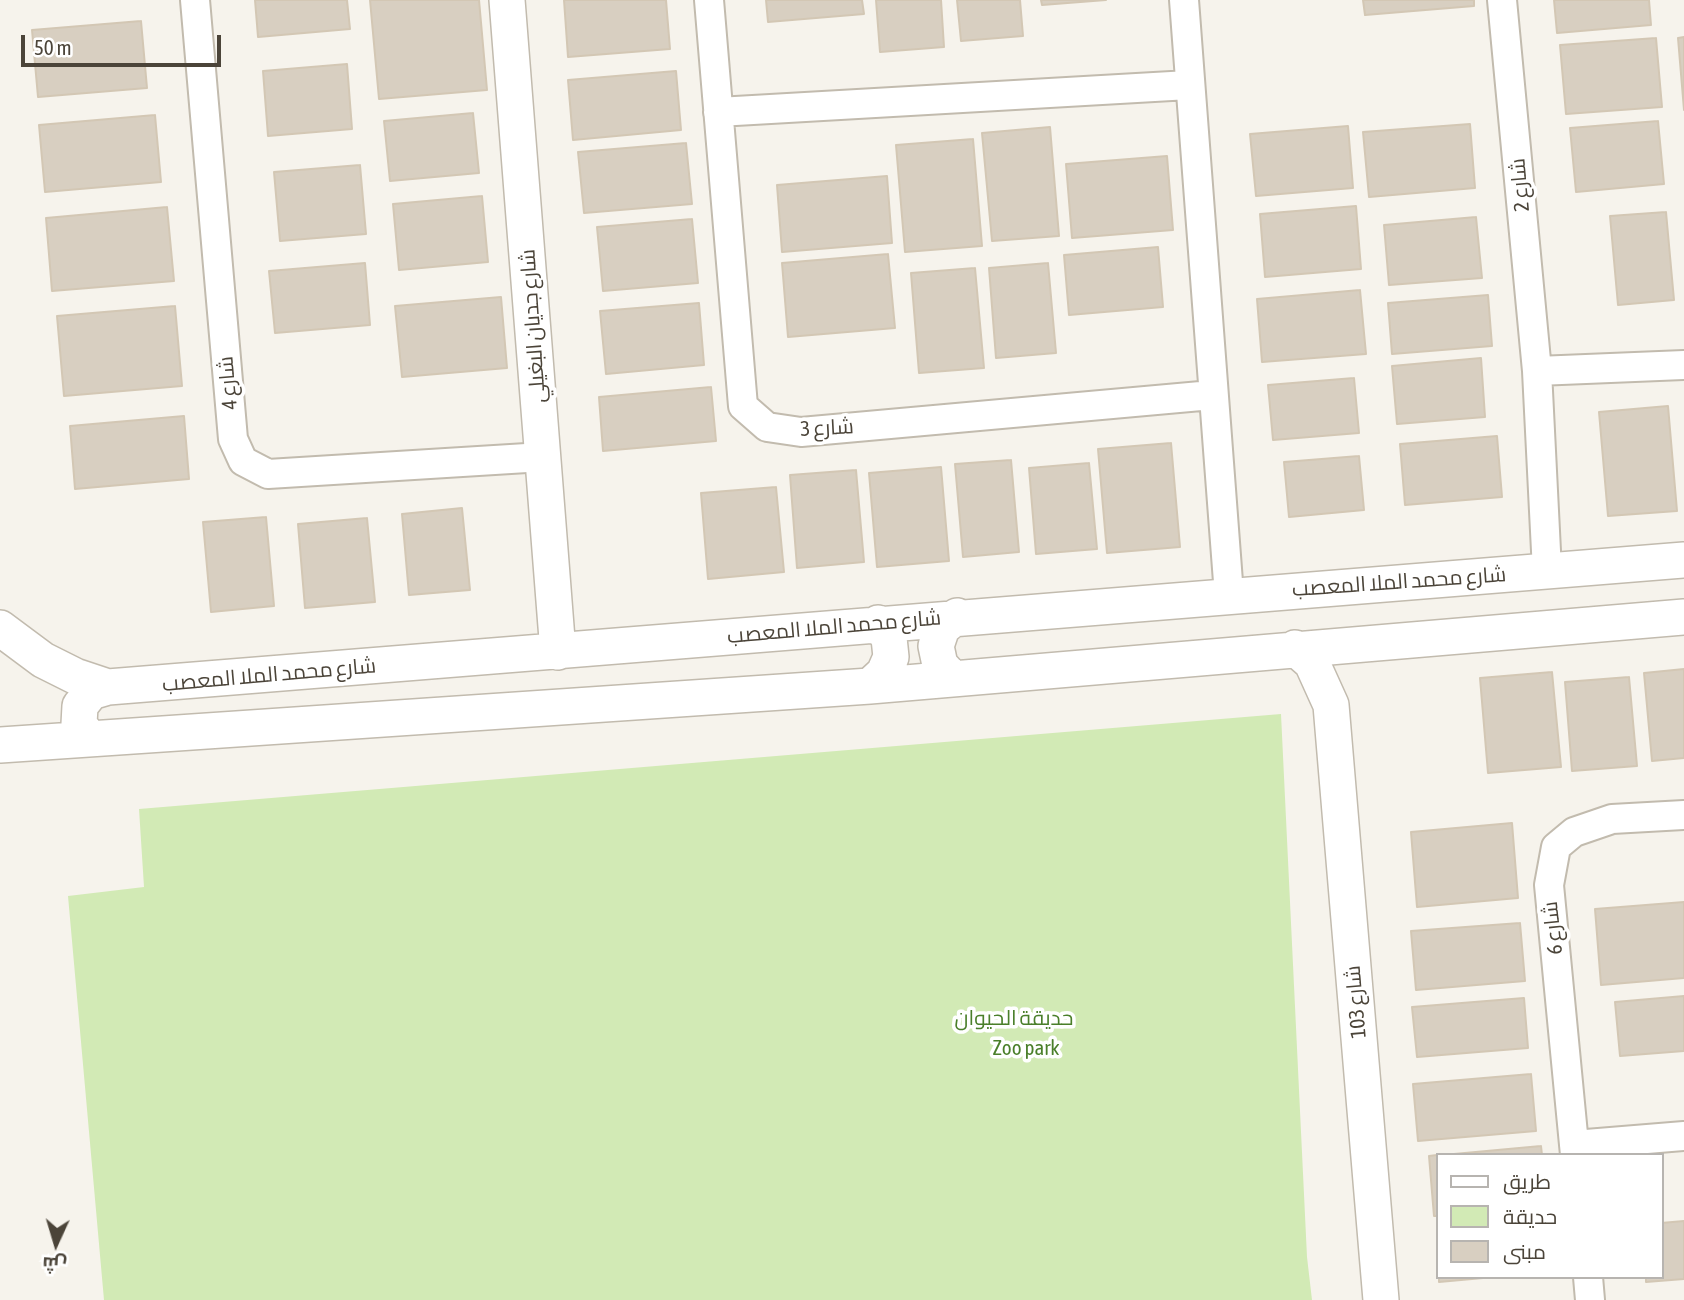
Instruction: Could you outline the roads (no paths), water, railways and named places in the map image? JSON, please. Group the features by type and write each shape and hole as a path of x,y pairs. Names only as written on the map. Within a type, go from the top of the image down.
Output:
{"street":[{"name":"شارع 4","path":"195,0 233,439 243,461 268,474 543,457"},
{"name":"شارع جديان البغيلي","path":"507,0 558,652"},
{"name":"شارع 3","path":"709,0 743,406 767,427 801,432 1212,395"},
{"path":"1184,0 1229,595"},
{"name":"شارع 2","path":"1502,0 1537,371 1548,571"},
{"path":"718,112 1189,85"},
{"path":"1537,371 1684,365"},
{"name":"شارع محمد الملا المعصب","path":"0,628 43,660 75,676 108,687 1684,559"},
{"path":"953,679 940,665 936,646 942,628 957,616"},
{"path":"0,745 870,686 1684,617"},
{"path":"870,686 884,673 891,657 889,638 878,623"},
{"name":"شارع 103","path":"1331,705 1345,661 1361,644"},
{"name":"شارع 103","path":"1295,649 1312,663 1331,705 1381,1300"},
{"path":"89,738 79,724 80,706 91,692 108,687"},
{"name":"شارع 6","path":"1684,815 1612,819 1574,832 1556,846 1549,885 1574,1150 1684,1136"},
{"path":"1588,1279 1590,1300"}],"park label":[{"name":"حديقة الحيوان","path":"1014,1018"},
{"name":"Zoo park","path":"1026,1048"}]}
